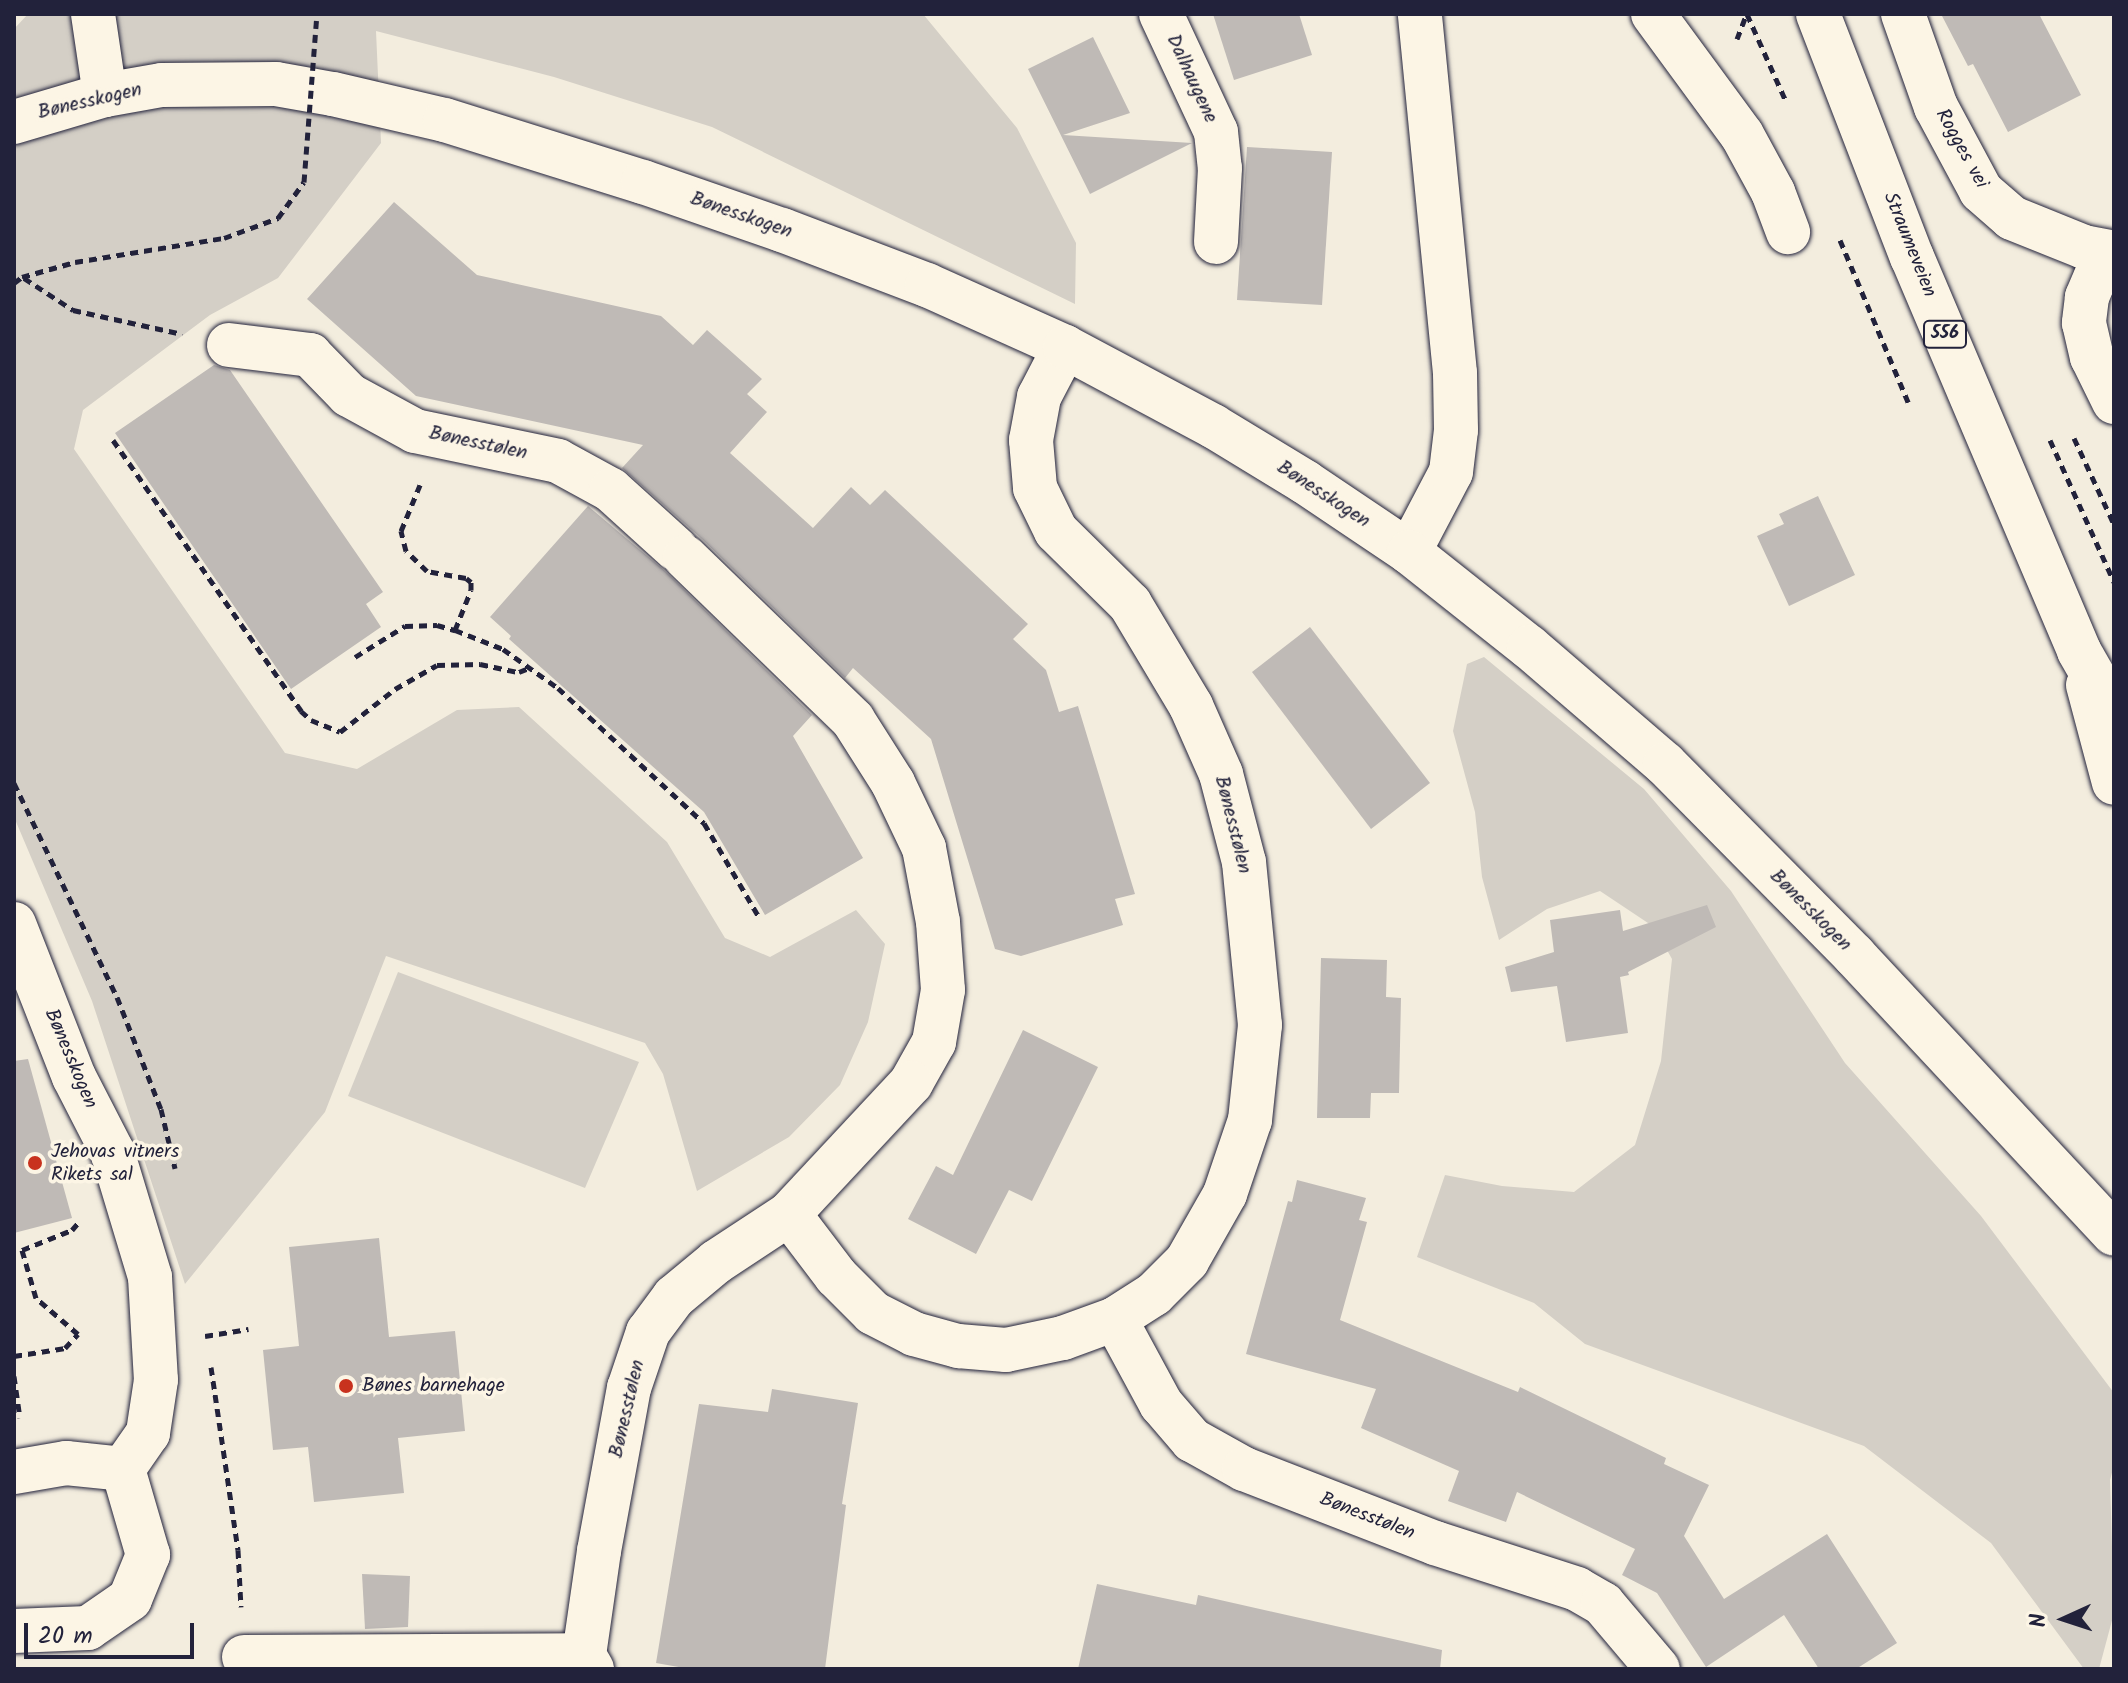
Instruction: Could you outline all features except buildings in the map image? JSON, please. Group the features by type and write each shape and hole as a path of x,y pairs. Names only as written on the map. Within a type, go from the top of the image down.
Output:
{"street":[{"path":"93,14 105,95"},
{"name":"Dalhaugene","path":"1161,14 1216,132 1220,168 1216,242"},
{"path":"1409,552 1451,472 1456,430 1455,373 1420,14"},
{"path":"1653,14 1742,135 1773,192 1788,232"},
{"name":"Straumeveien","path":"1818,14 1912,257 2079,651 2114,712"},
{"name":"Rogges vei","path":"1903,14 1936,107 1981,191 2012,218 2084,247 2114,253"},
{"name":"Bønesskogen","path":"14,122 105,95 162,85 276,84 445,120 643,182 782,230 927,285 1065,347 1213,426 1305,482 1409,552 1529,647 1665,764 1854,955 2114,1234"},
{"path":"2114,268 2095,278 2087,297 2084,323 2092,357 2114,402"},
{"name":"Bønesstølen","path":"229,345 310,355 349,395 415,431 558,461 611,490 853,720 893,783 924,848 938,922 943,990 934,1042 911,1083 789,1214 706,1270 674,1297 648,1332 629,1388 580,1664"},
{"name":"Bønesstølen","path":"789,1214 836,1276 873,1313 914,1334 958,1346 1006,1350 1063,1338 1115,1319 1154,1294 1187,1261 1225,1194 1250,1120 1260,1025 1244,862 1221,774 1191,706 1130,604 1056,531 1035,488 1031,440 1039,397 1065,347"},
{"name":"Straumeveien","path":"2079,651 2114,783"},
{"name":"Bønesskogen","path":"14,924 74,1077 112,1151 150,1277 156,1380 148,1433 123,1469"},
{"name":"Bønesstølen","path":"1115,1319 1161,1404 1192,1440 1259,1475 1435,1543 1577,1589 1603,1604 1658,1669"},
{"path":"14,1472 66,1463 123,1469 148,1555 130,1599 88,1628 14,1631"},
{"path":"244,1657 580,1664"}],"path":[{"path":"14,283 22,277 75,262 224,238 278,218 304,182 317,14"},
{"path":"22,277 73,310 229,345"},
{"path":"441,436 401,531 406,551 427,571 471,582 471,590 455,630"},
{"path":"113,440 301,711 311,720 340,732 395,689 437,665 480,664 519,672 529,668"},
{"path":"355,657 405,626 437,625 503,649 558,688 704,823 759,917"},
{"path":"14,1356 65,1348 78,1334 36,1298 22,1250 72,1230 83,1216"},
{"path":"14,1376 20,1420"}],"shaded area":[{"path":"28,14 923,14 1017,128 1076,243 1075,304 712,127 554,77 376,31 381,143 278,278 210,315 83,410 74,449 285,753 357,769 457,710 519,707 667,842 725,938 770,957 856,910 885,944 868,1022 840,1085 789,1137 697,1191 663,1074 645,1043 386,956 325,1112 185,1284 92,1001 14,817 14,29"},
{"path":"1484,657 1644,789 1731,891 1845,1063 1981,1216 2114,1393 2114,1465 2110,1480 2114,1613 2099,1669 2084,1669 1991,1543 1864,1446 1585,1344 1534,1303 1417,1257 1445,1175 1502,1186 1574,1192 1635,1145 1661,1061 1672,959 1654,927 1600,891 1547,909 1499,940 1482,877 1475,812 1453,731 1467,664"},
{"path":"398,972 639,1062 585,1188 348,1096"}],"place":[{"name":"Jehovas vitners Rikets sal","path":"35,1163"},
{"name":"Bønes barnehage","path":"346,1386"}]}
